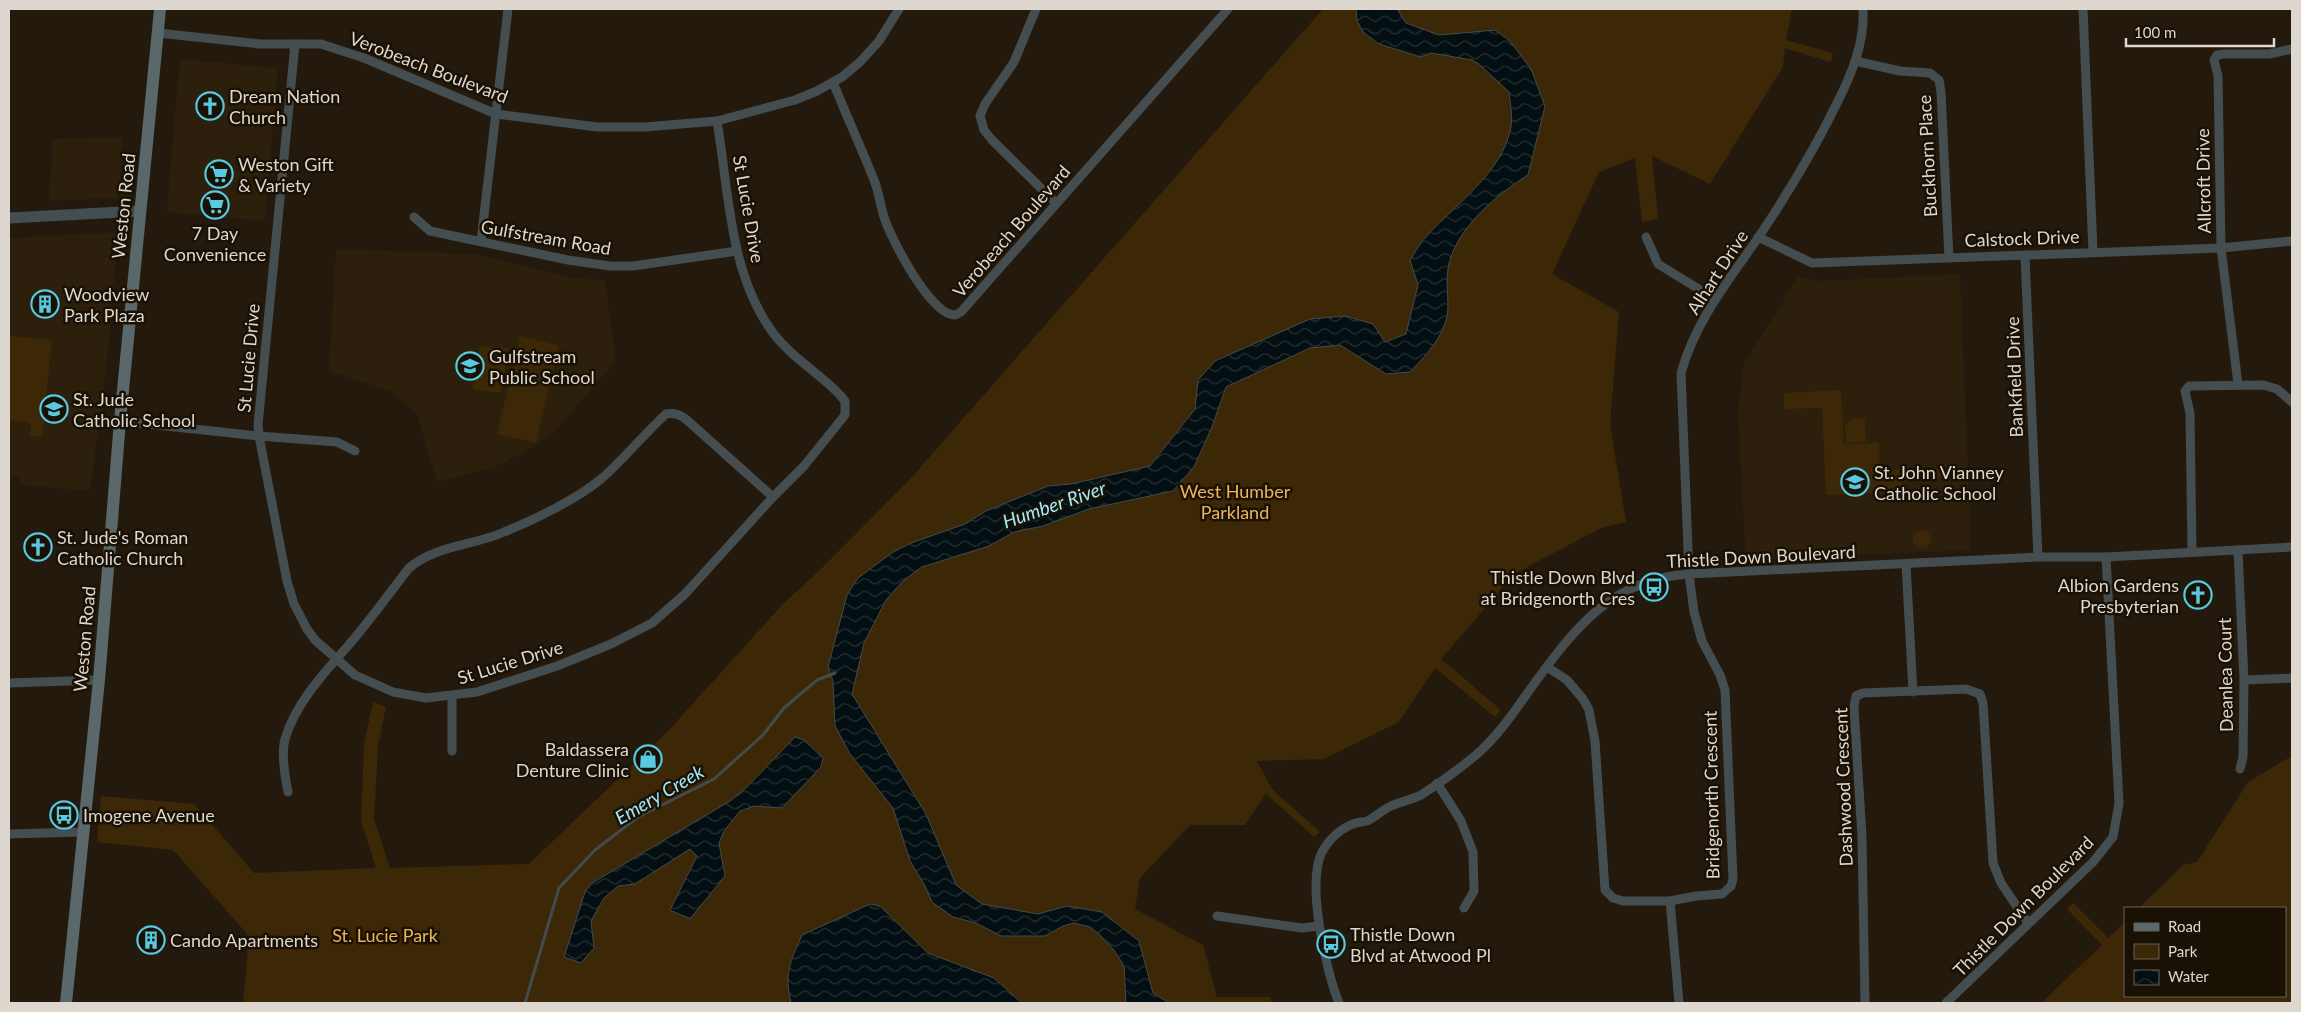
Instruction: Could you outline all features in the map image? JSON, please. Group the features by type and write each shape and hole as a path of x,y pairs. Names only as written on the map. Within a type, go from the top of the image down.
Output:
{"main road":[{"name":"Weston Road","path":"66,1003 160,9"}],"street":[{"path":"480,241 508,9"},
{"name":"Verobeach Boulevard","path":"158,33 260,44 321,44 364,58 496,114 597,127 645,126 717,121 796,100 833,82 865,57 879,41 900,9"},
{"path":"1036,9 1014,62 985,104 980,116 984,130 992,140 1056,203"},
{"name":"Verobeach Boulevard","path":"833,82 878,191 884,218 899,250 924,290 948,315 955,315 961,312 1228,9"},
{"name":"Alhart Drive","path":"1689,574 1681,373 1685,359 1714,299 1758,237 1818,141 1840,98 1862,38 1863,9"},
{"path":"2083,9 2093,252"},
{"name":"St Lucie Drive","path":"294,44 259,436 287,581 294,604 315,640 355,674 393,692 426,698 477,692 557,666 611,644 652,623 685,594 773,497 804,466 845,415 845,401 832,386 792,354 773,333 754,303 737,252 717,121"},
{"name":"Allcroft Drive","path":"2238,384 2221,248 2218,97 2215,58 2224,54 2269,54 2292,49"},
{"name":"Buckhorn Place","path":"1855,61 1900,71 1930,73 1939,80 1949,258"},
{"path":"9,218 140,211"},
{"name":"Gulfstream Road","path":"414,217 430,231 568,260 623,266 737,252"},
{"path":"1646,237 1658,264 1714,299"},
{"name":"Calstock Drive","path":"1758,237 1812,263 2221,248 2292,241"},
{"name":"Bankfield Drive","path":"2025,256 2038,557"},
{"path":"2192,551 2190,413 2185,391 2190,386 2263,385 2277,389 2292,402"},
{"path":"288,792 283,766 285,740 296,716 322,674 409,568 417,561 437,552 502,534 589,488 615,466 666,414 680,415 688,421 773,497"},
{"path":"120,421 259,436 338,442 355,451"},
{"name":"Thistle Down Boulevard","path":"1339,1003 1321,942 1317,874 1322,853 1335,834 1344,827 1366,821 1390,807 1420,795 1460,768 1497,736 1584,620 1604,605 1642,582 1689,574 2038,557 2106,557 2292,547"},
{"name":"Deanlea Court","path":"2238,550 2244,680 2243,757 2240,769"},
{"name":"Thistle Down Boulevard","path":"1946,1003 2093,862 2109,844 2117,821 2119,803 2106,557"},
{"path":"1906,564 1912,692"},
{"name":"Bridgenorth Crescent","path":"1547,667 1567,680 1583,699 1589,710 1595,741 1605,890 1613,898 1623,901 1670,901 1722,894 1731,886 1733,879 1725,690 1720,675 1697,627 1689,574"},
{"path":"2244,680 2292,678"},
{"path":"9,683 98,680"},
{"name":"Dashwood Crescent","path":"1865,1003 1862,837 1854,707 1856,696 1863,693 1966,688 1980,694 1983,703 1993,862 2001,883 2028,923"},
{"path":"452,696 452,751"},
{"path":"1437,783 1462,821 1473,852 1474,891 1464,908"},
{"path":"9,834 82,832"},
{"path":"1670,901 1679,1003"},
{"path":"1217,916 1302,928 1319,926"}],"shaded area":[{"path":"180,59 278,68 265,221 167,212"},
{"path":"123,137 118,198 49,201 53,139"},
{"path":"118,232 109,342 90,491 22,485 18,476 9,475 9,238"},
{"name":"Gulfstream Public School","path":"336,249 474,254 574,278 605,280 616,361 551,436 500,465 438,482 417,415 392,392 329,371"},
{"name":"St. John Vianney Catholic School","path":"1960,274 1971,550 1746,560 1738,413 1744,364 1798,277 1820,281"}],"green space":[{"name":"West Humber Parkland","path":"1323,9 1792,9 1786,40 1833,53 1831,62 1785,48 1783,67 1710,184 1652,156 1658,219 1642,222 1635,158 1599,172 1552,274 1619,312 1610,425 1626,522 1601,528 1514,574 1441,659 1501,710 1495,717 1435,668 1399,722 1324,759 1257,761 1272,789 1320,832 1314,837 1266,794 1245,825 1190,825 1140,878 1135,909 1203,945 1217,997 1270,997 1272,1003 243,1003 249,936 173,850 97,842 101,796 194,804 254,873 376,868 361,821 364,744 373,702 386,707 378,746 374,819 390,868 529,864 669,730 782,605 822,568 910,479"},
{"path":"9,336 52,340 42,437 30,436 31,426 27,422 9,420"},
{"path":"520,336 559,346 536,443 497,434"},
{"path":"480,346 508,348 501,393 473,389"},
{"path":"1841,390 1844,444 1879,443 1880,470 1948,468 1948,477 1902,479 1903,492 1826,495 1822,408 1784,409 1784,393"},
{"path":"1865,418 1866,442 1846,443 1845,425 1851,419"},
{"path":"1922,530 1928,533 1931,539 1928,545 1922,548 1916,545 1913,539 1916,533"},
{"path":"2292,756 2292,1003 2041,1003 2102,945 2067,909 2073,903 2108,938 2124,923 2124,997 2286,997 2286,907 2140,907 2183,865 2197,862 2248,782"}],"water":[{"name":"Humber River","path":"1356,9 1397,9 1406,23 1439,35 1495,30 1510,41 1531,69 1545,106 1528,175 1490,203 1478,215 1468,227 1452,255 1447,274 1447,317 1435,343 1410,372 1386,374 1340,345 1310,348 1226,387 1212,427 1194,467 1173,491 1089,509 1043,526 1014,532 989,546 922,567 904,580 886,600 864,643 852,694 926,814 956,885 982,904 1038,914 1067,906 1102,912 1139,941 1153,993 1169,1003 1126,1003 1124,966 1114,950 1090,927 1074,923 1063,926 1045,936 1001,936 976,923 953,917 932,902 910,861 893,808 850,754 835,726 833,681 828,667 847,595 858,578 893,552 911,543 965,524 986,511 1048,486 1071,484 1150,466 1195,409 1198,380 1215,361 1310,319 1345,316 1373,324 1385,342 1406,334 1418,285 1410,260 1423,240 1476,187 1498,159 1506,144 1511,127 1512,114 1509,92 1479,64 1472,60 1431,53 1421,57 1379,44 1364,33 1357,21"},
{"path":"795,737 804,740 823,758 821,767 782,808 754,806 740,811 724,831 719,843 725,876 690,919 670,910 697,856 690,849 635,884 618,886 604,898 591,921 594,948 581,963 564,957 585,892 592,883 730,801 747,787"},
{"path":"870,904 880,906 928,953 994,978 1022,1003 791,1003 788,983 789,968 802,935"}],"waterway":[{"name":"Emery Creek","path":"525,1003 559,888 595,850 638,817 714,779 763,735 784,708 817,680 835,673"}],"place":[{"name":"Dream Nation Church","path":"210,106"},
{"name":"Weston Gift & Variety","path":"219,174"},
{"name":"7 Day Convenience","path":"215,205"},
{"name":"Woodview Park Plaza","path":"45,304"},
{"name":"Gulfstream Public School","path":"470,366"},
{"name":"St. Jude Catholic School","path":"54,409"},
{"name":"St. John Vianney Catholic School","path":"1855,482"},
{"name":"St. Jude's Roman Catholic Church","path":"38,547"},
{"name":"Thistle Down Blvd at Bridgenorth Cres","path":"1654,587"},
{"name":"Albion Gardens Presbyterian","path":"2198,595"},
{"name":"Baldassera Denture Clinic","path":"648,759"},
{"name":"Imogene Avenue","path":"64,815"},
{"name":"Cando Apartments","path":"151,940"},
{"name":"Thistle Down Blvd at Atwood Pl","path":"1331,944"}],"park label":[{"name":"St. Lucie Park","path":"385,935"}]}
